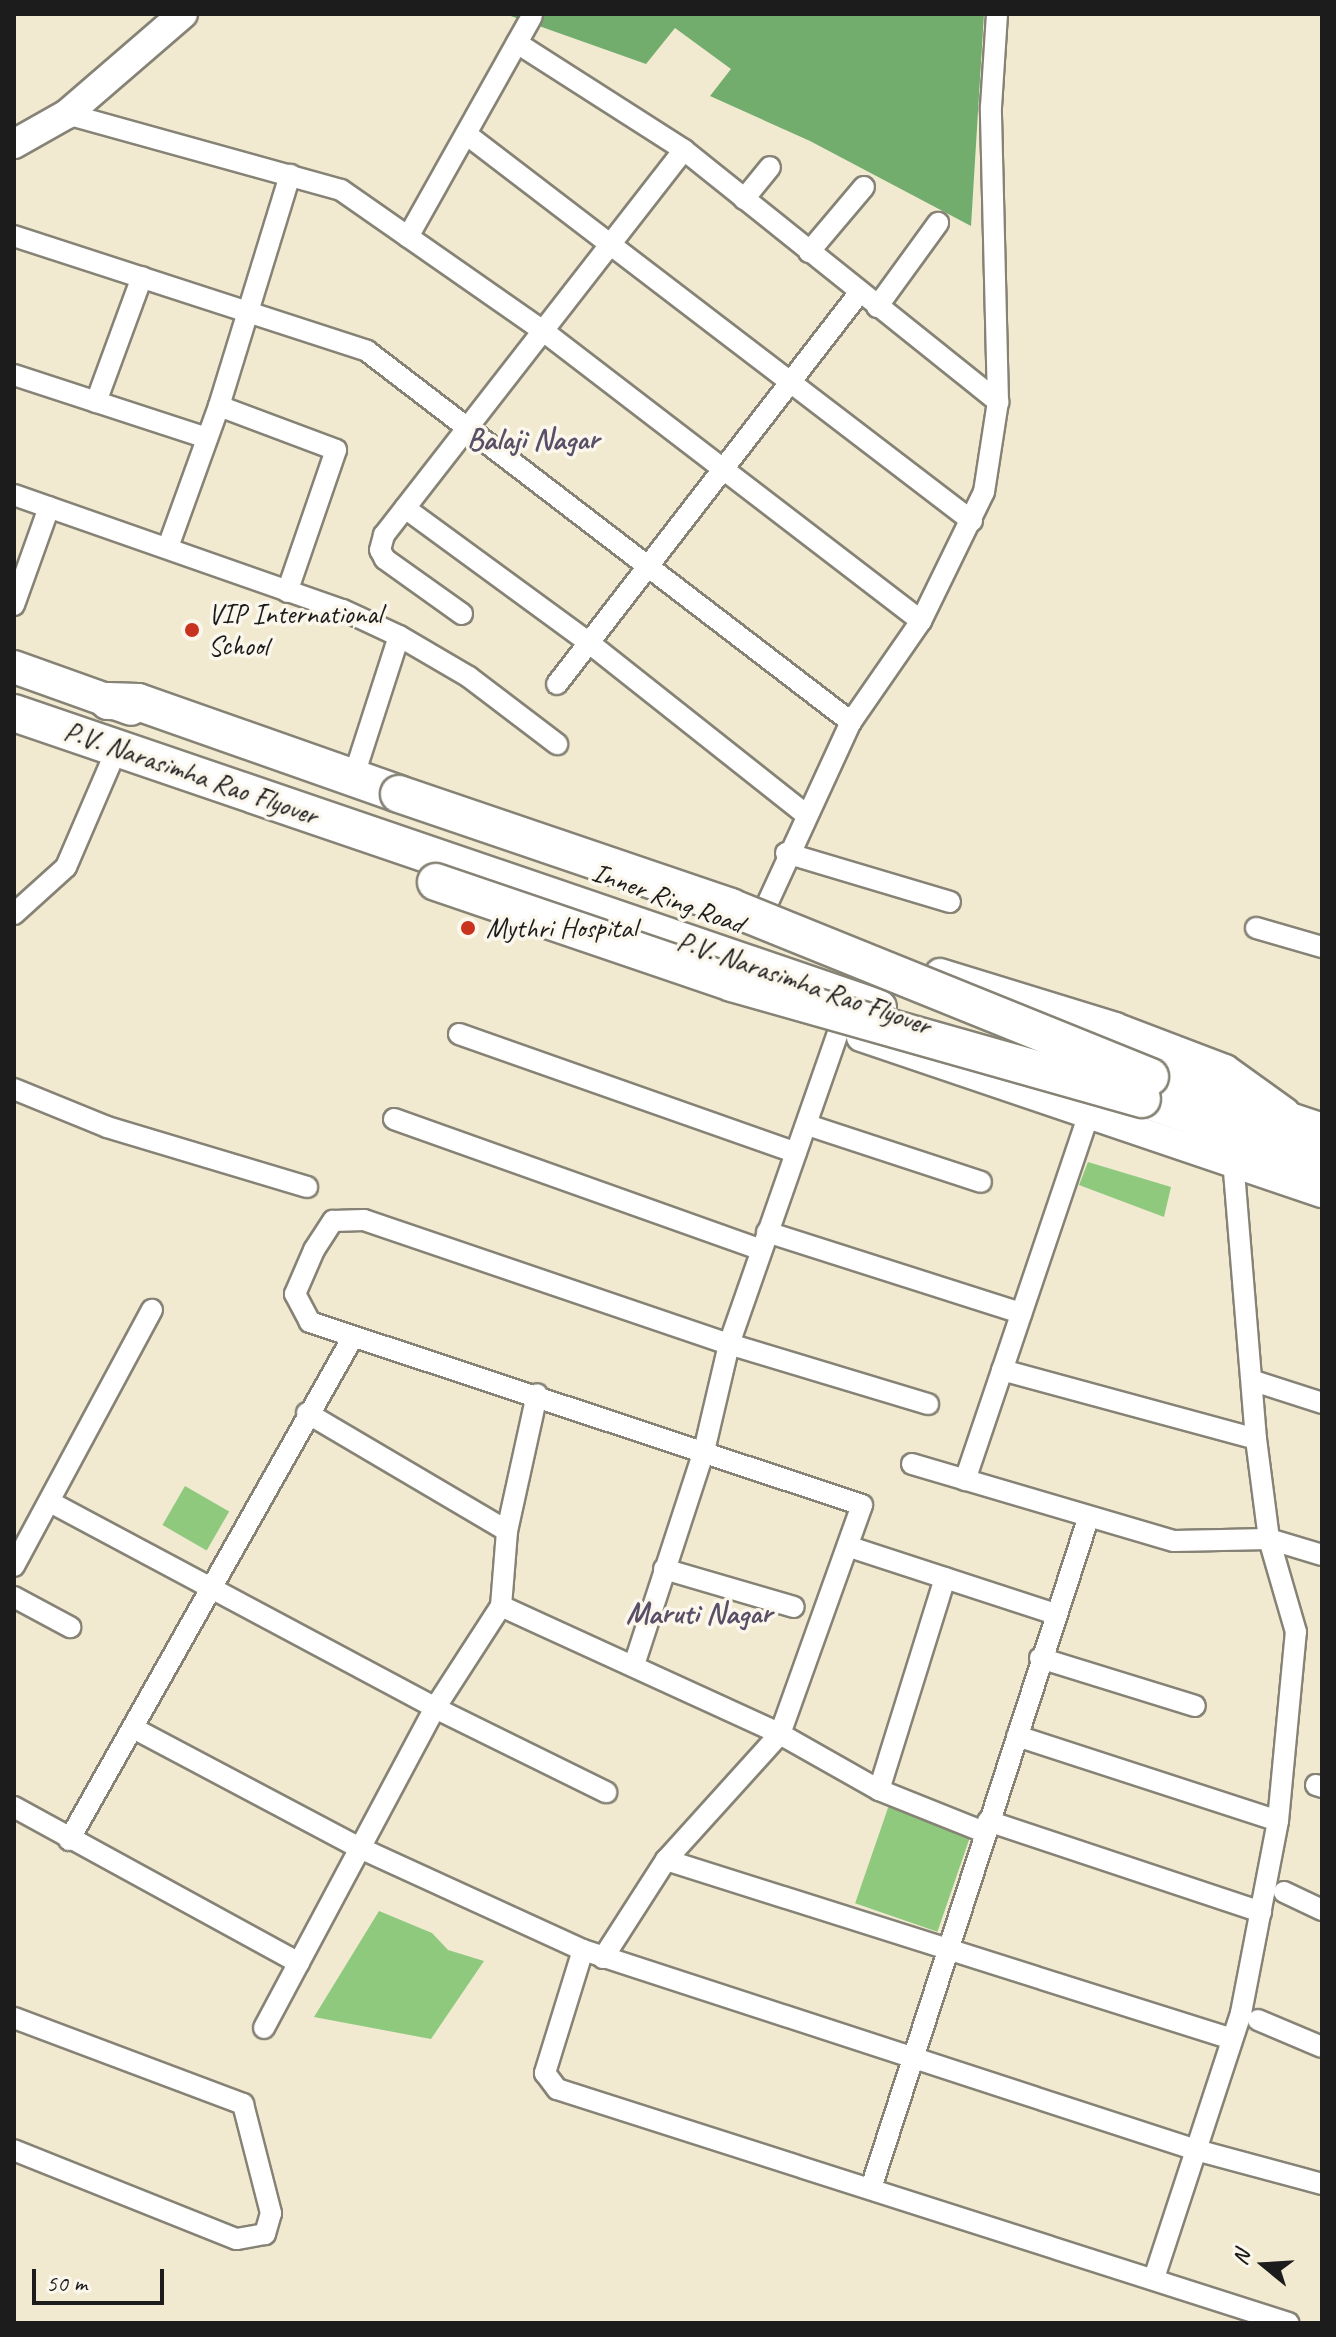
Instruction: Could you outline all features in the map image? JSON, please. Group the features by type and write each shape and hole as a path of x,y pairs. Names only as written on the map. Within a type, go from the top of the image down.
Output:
{"highway":[{"name":"P.V. Narasimha Rao Flyover","path":"14,689 1146,1088 1322,1161"},
{"path":"100,698 138,702 730,907 1146,1088"},
{"name":"P.V. Narasimha Rao Flyover","path":"14,713 1146,1088 1315,1130"},
{"path":"170,772 268,823 732,983 1146,1088"}],"main road":[{"name":"Inner Ring Road","path":"14,667 760,918 1315,1130"},
{"name":"Inner Ring Road","path":"14,722 170,772 585,920 1099,1088 1232,1152 1322,1178"}],"street":[{"path":"14,144 67,114 183,14"},
{"path":"100,698 114,691 147,693 358,763 760,918 786,853 851,722 921,621 984,492 998,402 991,107 997,14"},
{"path":"408,237 532,16"},
{"path":"517,43 684,150 998,402"},
{"path":"67,114 341,190 542,330 921,621"},
{"path":"466,134 793,379 972,521"},
{"path":"462,614 385,559 380,550 384,535 684,150"},
{"path":"744,199 770,167"},
{"path":"168,547 219,406 290,175"},
{"path":"809,252 864,187"},
{"path":"877,307 938,223"},
{"path":"14,236 367,351 649,564 851,722"},
{"path":"96,402 142,277"},
{"path":"557,684 592,645 649,564 859,293"},
{"path":"14,375 207,438"},
{"path":"219,406 336,450 287,592"},
{"path":"14,495 168,547 399,636 469,677 557,744"},
{"path":"14,605 49,507"},
{"path":"405,508 592,645 805,814"},
{"path":"358,763 399,636"},
{"path":"14,914 66,867 115,753"},
{"path":"786,853 950,902"},
{"path":"585,920 641,966 1090,1111 1232,1152 1322,1193"},
{"path":"1256,928 1322,947"},
{"path":"634,1665 704,1451 729,1344 839,1030"},
{"path":"459,1034 796,1153"},
{"path":"14,1089 107,1127 307,1187"},
{"path":"965,1480 1090,1111"},
{"path":"394,1119 764,1241 1021,1313"},
{"path":"808,1125 981,1182"},
{"path":"1154,2278 1229,2038 1241,2013 1278,1821 1296,1632 1269,1539 1256,1439 1254,1381 1232,1152"},
{"path":"603,1958 666,1860 780,1734 850,1547 862,1505 537,1394 310,1322 295,1294 333,1221 364,1220 729,1344 928,1404"},
{"path":"14,1566 152,1310"},
{"path":"69,1840 135,1729 307,1413 353,1337"},
{"path":"1002,1370 1256,1439"},
{"path":"1254,1381 1322,1403"},
{"path":"264,2028 435,1708 501,1606 507,1531 537,1394"},
{"path":"307,1413 507,1531"},
{"path":"912,1464 1088,1519 1174,1541 1269,1539 1322,1555"},
{"path":"50,1502 435,1708 606,1792"},
{"path":"871,2188 1040,1658 1088,1519"},
{"path":"850,1547 1055,1614"},
{"path":"664,1569 794,1607"},
{"path":"879,1790 945,1578"},
{"path":"14,1597 70,1627"},
{"path":"501,1606 780,1734 879,1790 986,1827 1261,1912"},
{"path":"1040,1658 1195,1706"},
{"path":"135,1729 360,1848 603,1958 1196,2150 1322,2184"},
{"path":"1017,1736 1278,1821"},
{"path":"14,1807 69,1840 299,1963"},
{"path":"666,1860 1229,2038"},
{"path":"1284,1892 1322,1910"},
{"path":"583,1950 545,2073 557,2089 1288,2323"},
{"path":"14,2018 243,2104 271,2213 265,2234 236,2239 14,2150"},
{"path":"1258,2020 1322,2047"}],"green space":[{"path":"505,14 984,14 971,226 810,141 710,96 731,69 675,28 646,64"},
{"path":"1088,1162 1171,1187 1164,1217 1079,1185"},
{"path":"185,1486 229,1512 207,1550 162,1525"},
{"path":"889,1805 971,1833 937,1932 855,1903"},
{"path":"379,1911 432,1933 448,1950 484,1961 431,2039 314,2017"}],"place":[{"name":"VIP International School","path":"192,630"},
{"name":"Mythri Hospital","path":"468,928"}],"district":[{"name":"Balaji Nagar","path":"533,439"},
{"name":"Maruti Nagar","path":"699,1613"}]}
